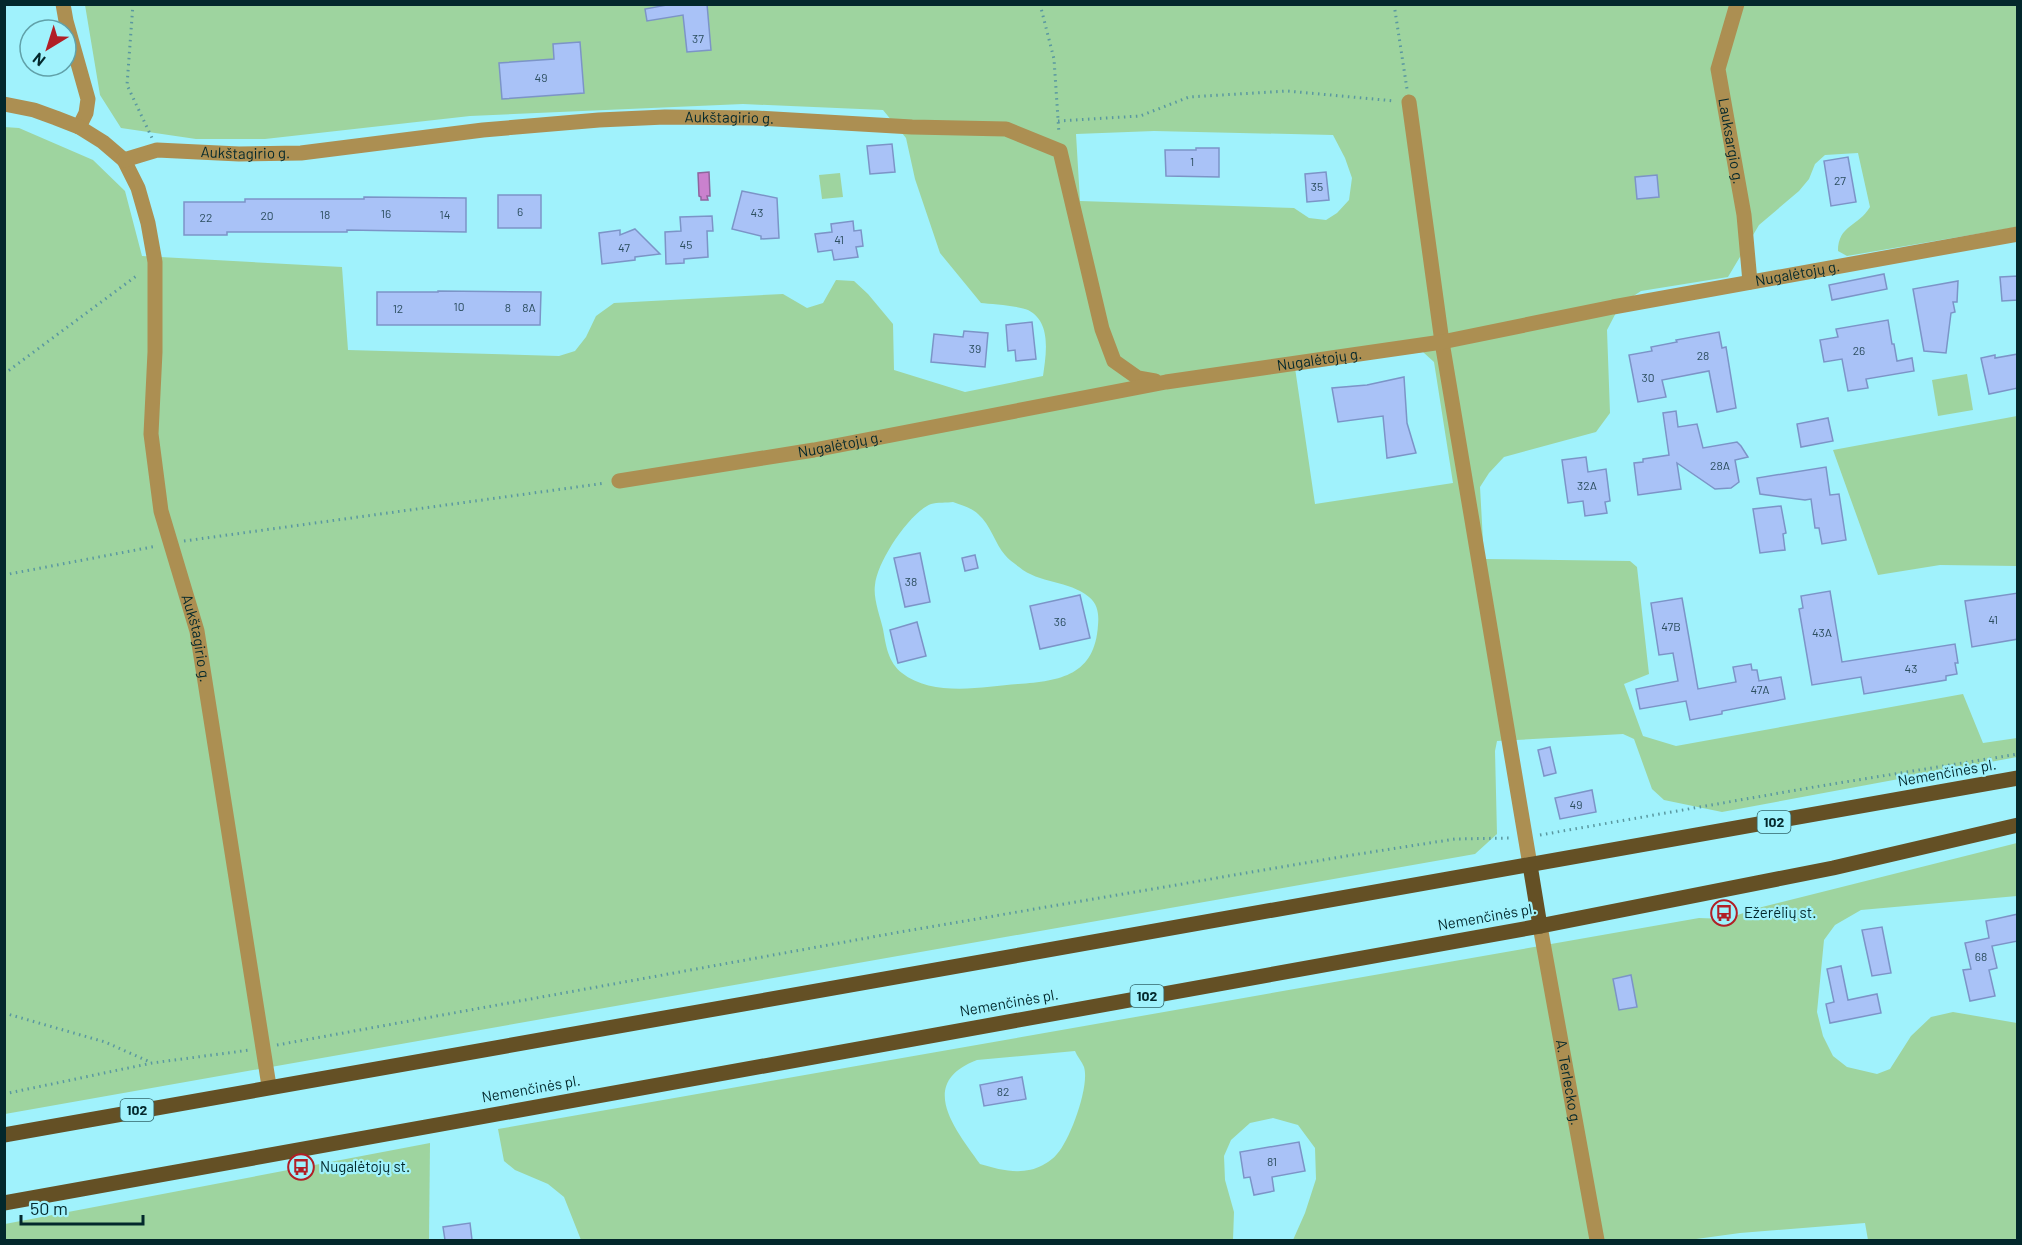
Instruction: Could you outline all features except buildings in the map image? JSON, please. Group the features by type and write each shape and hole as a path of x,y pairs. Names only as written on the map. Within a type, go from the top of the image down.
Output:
{"main road":[{"name":"Nemenčinės pl.","path":"4,1135 269,1086 2018,778"},
{"name":"Nemenčinės pl.","path":"4,1203 1540,926 1833,868 2018,825"},
{"path":"1530,865 1540,926"}],"street":[{"path":"63,4 88,99 86,113 80,127"},
{"name":"Lauksargio g.","path":"1737,4 1718,69 1744,215 1750,282"},
{"path":"1409,102 1442,342 1530,865"},
{"name":"Aukštagirio g.","path":"4,104 34,110 80,127 103,142 124,160 138,188 148,223 155,262 155,352 151,434 161,511 197,631 269,1086"},
{"name":"Aukštagirio g.","path":"124,160 157,150 239,154 301,153 483,130 665,117 756,118 912,127 1006,129 1060,151"},
{"path":"1060,151 1102,329 1114,361 1138,378 1166,382"},
{"name":"Nugalėtojų g.","path":"619,481 814,450 1166,382 1442,342 1750,282 2018,234"},
{"name":"A. Terlecko g.","path":"1540,926 1597,1240"}],"path":[{"path":"133,4 127,85 157,150"},
{"path":"1040,4 1054,59 1060,151"},
{"path":"1058,121 1140,116 1189,97 1254,93 1287,92 1409,102 1394,4"},
{"path":"4,374 155,262"},
{"path":"4,575 170,543 619,481"},
{"path":"4,1094 152,1063 264,1048 900,932 1346,856 1455,839 1526,837 2018,754"},
{"path":"4,1013 105,1042 152,1063"}],"green space":[{"path":"85,5 2017,5 2017,227 1847,256 1838,251 1841,236 1870,207 1858,153 1825,155 1815,164 1809,179 1799,191 1759,225 1728,277 1641,291 1620,305 1607,330 1610,413 1596,432 1504,457 1480,487 1484,559 1630,561 1637,567 1649,674 1624,684 1643,736 1676,746 1963,694 1983,743 2017,738 2017,757 1722,812 1664,800 1652,789 1634,739 1623,734 1497,741 1495,751 1497,834 1475,854 5,1114 4,127 19,128 93,160 125,191 142,256 342,267 348,350 559,356 575,351 586,337 596,316 614,303 783,294 807,308 823,303 836,280 854,281 893,324 894,370 965,392 1043,376 1045,359 1046,340 1041,322 1036,315 1019,307 981,303 940,253 915,179 906,138 883,110 743,104 470,116 265,139 196,139 121,128 100,95","holes":["1154,131 1333,135 1352,178 1349,200 1337,213 1326,220 1309,218 1294,208 1080,201 1076,134","1423,352 1434,362 1453,483 1315,504 1295,368","953,502 973,510 986,524 998,546 1012,561 1027,572 1072,588 1092,600 1097,610 1098,625 1095,642 1083,665 1073,672 1048,681 958,689 928,685 914,680 897,669 888,653 876,601 877,575 896,539 913,517 922,509 936,503"]},
{"path":"840,173 843,197 822,199 819,175"},
{"path":"1967,374 1973,410 1938,416 1932,380"},
{"path":"2017,416 2017,566 1940,565 1878,575 1833,450"},
{"path":"2017,843 2017,896 1861,910 1835,925 1824,940 1817,1012 1823,1036 1833,1056 1847,1067 1877,1074 1890,1069 1911,1036 1931,1017 1953,1012 2017,1023 2017,1240 1868,1240 1865,1223 1740,1233 1689,1240 1293,1240 1316,1179 1315,1148 1298,1125 1273,1118 1250,1123 1231,1140 1224,1156 1225,1180 1234,1212 1233,1240 581,1240 564,1197 548,1184 515,1170 504,1161 498,1129 1699,918 1726,919 1758,908","holes":["1075,1051 1084,1067 1082,1099 1068,1137 1056,1156 1043,1165 1020,1171 1003,1170 980,1164 952,1122 945,1094 948,1081 959,1070 977,1060"]},
{"path":"430,1143 429,1240 5,1240 5,1224"}],"shaded area":[{"path":"709,172 710,196 707,196 708,200 701,200 698,173"}],"place":[{"name":"Ežerėlių st.","path":"1724,913"},
{"name":"Nugalėtojų st.","path":"301,1167"}]}
